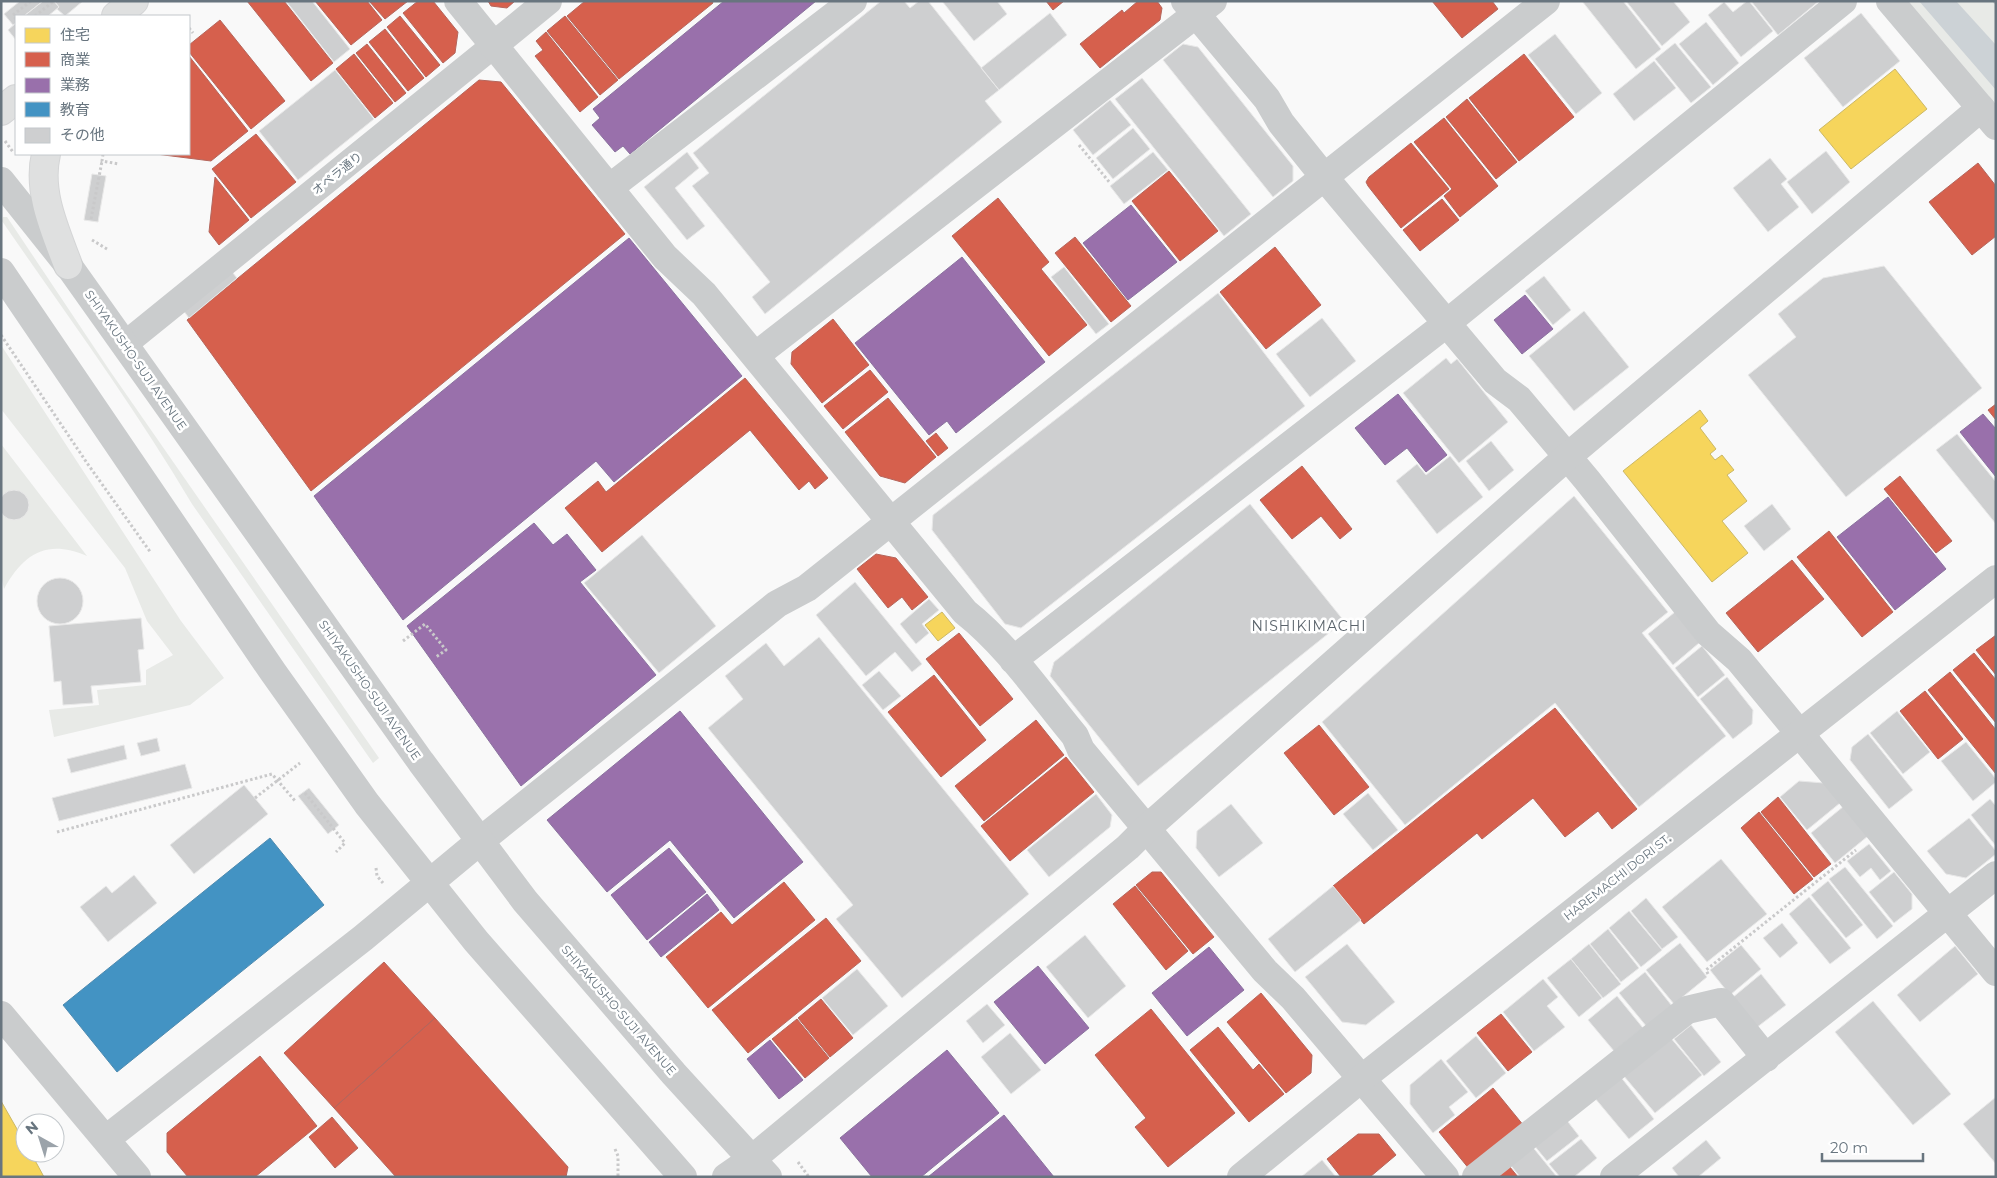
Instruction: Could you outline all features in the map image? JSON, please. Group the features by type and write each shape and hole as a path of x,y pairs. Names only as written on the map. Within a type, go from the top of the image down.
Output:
{"main road":[{"path":"117,15 134,1"},
{"path":"1,111 15,100"},
{"path":"46,155 44,190 54,227 68,265"}],"street":[{"path":"458,1 665,257 704,294 965,612 983,626 1013,660 1075,736 1080,750 1265,971 1294,998 1445,1177"},
{"name":"オペラ通り","path":"125,344 548,1"},
{"path":"609,188 853,1"},
{"path":"106,1139 363,938 480,841 777,604 807,588 1546,1"},
{"path":"1013,660 1447,322 1843,1"},
{"path":"726,1177 755,1171 1128,847 1567,456 1988,117 1890,1"},
{"path":"755,356 1060,121 1198,6 1267,99 1281,123 1325,178 1495,380 1519,399 1567,456 1708,633 1739,660 1996,972"},
{"name":"SHIYAKUSHO-SUJI AVENUE","path":"1,180 68,265 421,762 525,901 755,1171"},
{"path":"1,272 273,672 367,804 476,941 683,1177"},
{"name":"HAREMACHI DORI ST.","path":"1241,1177 1361,1079 1996,579"},
{"path":"1614,1177 1996,876"},
{"path":"1476,1177 1687,1010 1721,1002 1766,1058"},
{"path":"1,1015 137,1177"}],"path":[{"path":"15,18 13,15 31,1"},
{"path":"36,15 54,1"},
{"path":"190,29 193,33"},
{"path":"1060,121 1110,182"},
{"path":"91,219 103,155"},
{"path":"102,161 119,164"},
{"path":"403,641 425,624 446,650 436,658"},
{"path":"255,798 301,762"},
{"path":"57,832 272,774 296,802"},
{"path":"305,793 345,844 336,852"},
{"path":"1721,1002 1706,970 1880,830"}],"shaded area":[{"path":"1905,1 1996,1 1996,107"},
{"path":"1919,1 1956,1 1996,45 1996,90"},
{"path":"3,217 7,217 110,371 379,758 373,763 192,504 123,396 2,221"},
{"path":"1,345 181,621 224,678 190,705 54,737 49,710 99,705 97,690 146,685 146,670 173,655 147,621 125,568 1,409"},
{"path":"1,444 87,556 73,551 48,549 29,558 20,566 4,589 1,575"}],"building: 住宅":[{"path":"1895,69 1927,109 1851,169 1819,130"},
{"path":"1700,410 1708,421 1700,428 1716,449 1710,454 1715,460 1722,455 1734,470 1727,475 1747,501 1722,521 1748,553 1712,582 1623,471"},
{"path":"942,612 955,628 938,641 925,625"},
{"path":"1,1101 15,1126 15,1163 36,1163 44,1177 1,1177"}],"building: 商業":[{"path":"247,1 284,1 333,63 311,81"},
{"path":"315,1 367,1 382,20 351,45"},
{"path":"369,1 408,1 385,19"},
{"path":"418,1 433,1 458,32 455,53 443,63 403,13"},
{"path":"488,1 515,1 507,8 491,6"},
{"path":"585,1 712,1 713,3 619,79 567,16"},
{"path":"1046,1 1064,1 1053,10"},
{"path":"1138,1 1157,1 1162,8 1160,20 1100,68 1080,44 1122,10 1124,13"},
{"path":"1432,1 1492,1 1498,9 1462,38"},
{"path":"400,16 440,65 426,77 387,27"},
{"path":"565,16 618,80 600,95 547,31"},
{"path":"220,20 285,101 251,129 190,53 190,44"},
{"path":"385,29 424,78 408,91 369,42"},
{"path":"546,32 598,97 580,112 535,56 543,50 536,41"},
{"path":"367,44 406,93 395,102 356,53"},
{"path":"354,54 393,103 375,118 336,69"},
{"path":"1524,54 1574,117 1519,161 1469,98"},
{"path":"190,57 248,131 211,161 164,155 190,155"},
{"path":"479,80 501,82 625,234 311,491 187,320"},
{"path":"1467,99 1517,162 1496,179 1446,117"},
{"path":"1444,118 1498,186 1460,217 1444,196 1452,189 1414,142"},
{"path":"256,134 296,182 251,218 212,169"},
{"path":"1411,143 1449,189 1401,228 1366,182 1369,177"},
{"path":"1978,163 1996,186 1996,236 1972,255 1929,202"},
{"path":"1169,171 1218,231 1180,261 1132,201"},
{"path":"215,177 249,220 219,245 209,232"},
{"path":"998,198 1049,262 1041,269 1087,325 1049,356 952,236"},
{"path":"1442,199 1459,220 1420,251 1403,230"},
{"path":"1075,237 1131,306 1111,322 1055,253"},
{"path":"1275,247 1321,305 1266,349 1220,292"},
{"path":"833,319 869,365 822,403 791,364 792,352"},
{"path":"870,370 888,392 843,429 824,406"},
{"path":"745,378 828,478 815,489 809,481 799,490 750,430 602,552 565,508 598,481 606,492"},
{"path":"888,398 936,457 905,483 880,476 845,432"},
{"path":"1996,404 1996,420 1988,410"},
{"path":"936,433 948,448 938,456 926,441"},
{"path":"1302,466 1352,529 1340,539 1321,516 1292,539 1260,500"},
{"path":"1900,476 1952,541 1936,553 1884,489"},
{"path":"1829,531 1893,612 1862,637 1797,557"},
{"path":"876,554 896,558 928,597 912,610 902,597 888,608 857,569"},
{"path":"1792,560 1824,599 1758,652 1726,613"},
{"path":"959,633 1013,699 980,726 926,659"},
{"path":"1996,635 1996,675 1976,650"},
{"path":"1974,653 1996,680 1996,723 1953,670"},
{"path":"1950,672 1996,730 1996,774 1928,690"},
{"path":"934,675 986,740 941,777 888,712"},
{"path":"1925,691 1963,739 1938,759 1900,711"},
{"path":"1555,708 1637,809 1612,829 1598,811 1565,837 1533,798 1482,839 1477,833 1364,924 1333,886"},
{"path":"1036,720 1064,755 984,821 955,786"},
{"path":"1319,725 1369,787 1334,815 1284,753"},
{"path":"1066,757 1094,792 1010,861 981,826"},
{"path":"1778,797 1831,864 1814,877 1761,812"},
{"path":"1759,812 1813,879 1794,894 1741,828"},
{"path":"1152,872 1161,872 1214,937 1193,954 1136,885"},
{"path":"784,882 815,920 708,1008 666,957 721,912 732,925"},
{"path":"1135,886 1188,951 1166,970 1113,904"},
{"path":"826,918 861,961 748,1053 712,1010"},
{"path":"384,962 435,1018 334,1108 284,1053"},
{"path":"1261,993 1312,1055 1311,1073 1286,1093 1227,1022"},
{"path":"821,999 853,1038 830,1057 798,1018"},
{"path":"1151,1009 1235,1113 1168,1167 1135,1127 1146,1118 1095,1055"},
{"path":"1501,1014 1532,1052 1508,1071 1477,1033"},
{"path":"435,1018 568,1167 566,1177 396,1177 334,1108"},
{"path":"797,1019 829,1058 805,1078 772,1039"},
{"path":"1218,1027 1253,1070 1259,1064 1284,1094 1249,1122 1190,1050"},
{"path":"260,1056 317,1126 255,1177 188,1177 167,1152 167,1133"},
{"path":"1493,1088 1524,1126 1470,1170 1439,1132"},
{"path":"332,1117 358,1148 335,1168 309,1137"},
{"path":"1358,1134 1379,1134 1396,1155 1370,1177 1341,1177 1327,1159"},
{"path":"1505,1161 1518,1177 1486,1177"}],"building: 業務":[{"path":"724,1 816,1 630,154 623,146 615,152 592,125 600,118 593,109"},
{"path":"1131,205 1177,262 1128,300 1083,243"},
{"path":"629,238 742,376 614,482 596,461 403,620 314,496"},
{"path":"962,257 1045,362 956,433 947,421 929,435 855,343"},
{"path":"1525,295 1553,329 1522,354 1494,320"},
{"path":"1398,394 1447,455 1426,472 1407,448 1385,465 1355,428"},
{"path":"1983,414 1996,429 1996,477 1960,432"},
{"path":"1888,497 1946,569 1895,610 1837,537"},
{"path":"534,523 553,545 567,534 596,570 580,582 656,675 521,786 407,626"},
{"path":"680,711 803,862 734,918 670,840 607,892 547,820"},
{"path":"669,848 706,892 647,940 611,895"},
{"path":"707,894 719,910 661,957 649,942"},
{"path":"1209,947 1244,990 1187,1036 1152,993"},
{"path":"1038,966 1089,1028 1045,1064 994,1002"},
{"path":"770,1040 803,1080 779,1099 747,1059"},
{"path":"947,1050 999,1113 921,1177 872,1177 840,1138"},
{"path":"1004,1115 1054,1177 928,1177"}],"building: 教育":[{"path":"270,838 324,905 117,1072 63,1005"}],"building: その他":[{"path":"20,1 43,1 25,15 15,15 15,24 13,25 4,14"},
{"path":"43,1 54,1 59,7 49,15 25,15"},
{"path":"54,1 83,1 66,15 57,9 59,7"},
{"path":"286,1 312,1 350,49 334,62"},
{"path":"881,1 904,1 910,8 919,1 928,1 999,90 985,101 1002,122 765,314 752,297 770,282 692,186 709,173 693,153"},
{"path":"942,1 997,1 1007,14 974,41"},
{"path":"1582,1 1623,1 1661,49 1636,69"},
{"path":"1626,1 1673,1 1690,22 1662,46"},
{"path":"1749,1 1773,31 1741,57 1708,15 1724,2 1733,12"},
{"path":"1751,1 1819,1 1778,35"},
{"path":"1050,13 1067,35 999,90 981,68"},
{"path":"1861,13 1900,61 1843,107 1804,58"},
{"path":"1706,22 1739,63 1713,85 1679,44"},
{"path":"15,24 15,39 8,30"},
{"path":"1555,34 1602,93 1576,114 1528,55"},
{"path":"1675,43 1711,87 1691,103 1655,59"},
{"path":"1183,44 1198,47 1293,166 1293,181 1273,197 1163,60"},
{"path":"1654,61 1676,88 1634,121 1613,94"},
{"path":"335,70 374,119 298,180 259,131"},
{"path":"1142,78 1251,214 1224,236 1115,99"},
{"path":"1110,100 1131,125 1093,155 1073,130"},
{"path":"1133,128 1150,149 1113,179 1096,158"},
{"path":"1826,151 1850,182 1812,214 1787,182"},
{"path":"687,152 699,168 675,188 705,226 687,240 644,187"},
{"path":"1153,152 1168,170 1124,204 1110,186"},
{"path":"1770,158 1787,179 1781,184 1799,207 1768,232 1733,188"},
{"path":"92,174 106,176 98,222 84,220"},
{"path":"1884,266 1982,388 1846,497 1748,375 1796,337 1778,314 1823,278"},
{"path":"228,267 237,278 189,318 180,306"},
{"path":"1064,267 1109,324 1096,334 1051,277"},
{"path":"1544,276 1571,310 1553,325 1525,291"},
{"path":"1218,293 1305,406 1021,628 1005,624 932,530 933,515"},
{"path":"1584,311 1629,367 1574,411 1529,356"},
{"path":"1322,318 1356,361 1310,397 1276,354"},
{"path":"1446,358 1451,364 1457,359 1508,422 1459,463 1403,393"},
{"path":"1957,434 1996,482 1996,524 1936,450"},
{"path":"1491,441 1514,470 1489,491 1466,461"},
{"path":"1450,456 1483,497 1437,534 1396,481 1417,464 1426,475"},
{"path":"14,490 25,494 29,505 25,516 14,520 3,516 -1,505 3,494"},
{"path":"1574,496 1668,612 1642,633 1726,736 1639,807 1555,703 1405,825 1322,722"},
{"path":"1250,504 1344,621 1138,786 1050,676 1054,662"},
{"path":"1772,504 1791,529 1764,551 1744,526"},
{"path":"642,535 716,626 659,673 584,583"},
{"path":"55,578 65,578 79,588 83,601 79,614 73,620 65,624 55,624 41,614 37,606 37,596 47,582"},
{"path":"855,582 922,664 912,672 895,652 866,676 816,615"},
{"path":"929,599 939,610 922,624 929,633 916,644 900,624"},
{"path":"1675,612 1699,643 1673,665 1648,634"},
{"path":"141,618 144,649 138,650 141,682 91,686 93,703 63,705 61,681 54,682 49,626"},
{"path":"819,637 1029,894 902,998 836,919 853,905 708,728 743,699 725,676 766,643 784,666"},
{"path":"1702,646 1725,675 1698,697 1675,668"},
{"path":"879,671 901,696 883,710 862,685"},
{"path":"1727,677 1753,710 1752,724 1733,739 1700,699"},
{"path":"1897,711 1930,752 1903,774 1870,733"},
{"path":"1868,734 1913,790 1889,809 1850,760 1852,747"},
{"path":"157,738 160,751 141,756 137,743"},
{"path":"1966,742 1996,779 1996,782 1973,801 1941,761"},
{"path":"124,745 127,759 71,773 67,759"},
{"path":"185,764 192,788 59,821 52,798"},
{"path":"1799,781 1824,783 1840,803 1807,830 1780,797"},
{"path":"244,785 268,814 194,874 170,845"},
{"path":"309,788 339,825 328,834 298,796"},
{"path":"1368,793 1398,830 1373,850 1343,814"},
{"path":"1096,794 1112,815 1110,827 1049,877 1027,850"},
{"path":"1990,799 1996,806 1996,846 1971,815"},
{"path":"1231,804 1263,843 1219,877 1196,848 1197,831"},
{"path":"1844,806 1868,836 1835,863 1811,833"},
{"path":"1969,818 1996,851 1996,854 1966,878 1946,874 1927,851"},
{"path":"1869,844 1891,871 1880,880 1871,868 1860,877 1847,861"},
{"path":"1721,859 1767,914 1707,962 1662,907"},
{"path":"1845,867 1893,926 1877,939 1829,879"},
{"path":"1894,872 1912,894 1912,909 1894,923 1869,892"},
{"path":"134,875 157,903 108,942 80,907 106,886 112,893"},
{"path":"1828,881 1863,925 1846,938 1811,895"},
{"path":"1333,886 1361,920 1295,972 1268,939"},
{"path":"1809,897 1851,948 1830,964 1789,914"},
{"path":"1646,898 1678,937 1662,949 1631,911"},
{"path":"1629,911 1662,950 1641,967 1609,928"},
{"path":"1782,923 1798,943 1780,958 1763,938"},
{"path":"1608,929 1639,968 1621,982 1590,944"},
{"path":"1085,935 1126,986 1088,1018 1046,967"},
{"path":"1680,943 1707,977 1674,1004 1646,970"},
{"path":"1347,944 1395,1002 1366,1025 1342,1022 1305,977"},
{"path":"1589,944 1621,984 1603,998 1571,959"},
{"path":"1741,945 1761,969 1730,995 1710,970"},
{"path":"1955,946 1978,974 1920,1022 1897,995"},
{"path":"1571,959 1602,998 1579,1017 1547,978"},
{"path":"857,969 888,1006 853,1035 822,998"},
{"path":"1645,972 1672,1006 1647,1027 1619,993"},
{"path":"1761,974 1786,1005 1756,1028 1732,998"},
{"path":"1543,979 1558,997 1547,1006 1565,1027 1534,1051 1503,1012"},
{"path":"1617,996 1643,1028 1614,1051 1588,1020"},
{"path":"1873,1001 1951,1094 1913,1125 1835,1032"},
{"path":"987,1004 1005,1025 983,1043 966,1021"},
{"path":"1691,1025 1721,1062 1704,1076 1674,1039"},
{"path":"1010,1033 1041,1070 1011,1094 981,1057"},
{"path":"1476,1036 1506,1073 1476,1098 1446,1061"},
{"path":"1670,1037 1702,1075 1655,1113 1623,1075"},
{"path":"1441,1059 1468,1092 1449,1107 1455,1115 1433,1133 1410,1104 1410,1085"},
{"path":"1620,1076 1654,1119 1629,1139 1594,1097"},
{"path":"1996,1097 1996,1164 1963,1124"},
{"path":"1565,1118 1579,1136 1547,1161 1533,1144"},
{"path":"1581,1139 1597,1158 1574,1177 1560,1177 1549,1164"},
{"path":"1706,1140 1721,1158 1698,1177 1679,1177 1672,1168"},
{"path":"1531,1145 1557,1177 1520,1177 1509,1163"},
{"path":"1322,1160 1336,1177 1301,1177"}],"district":[{"name":"NISHIKIMACHI","path":"1309,626"}]}
